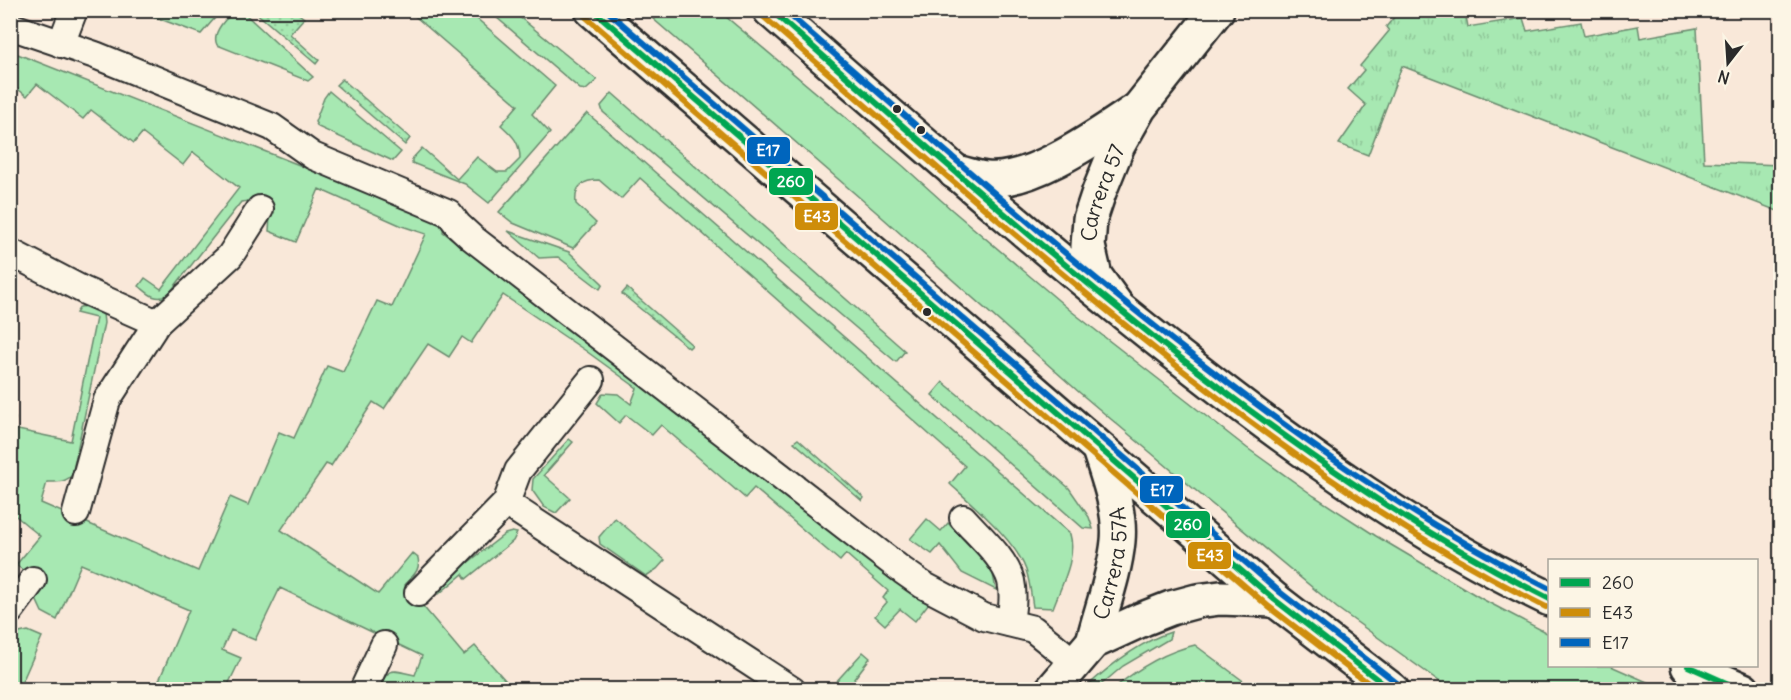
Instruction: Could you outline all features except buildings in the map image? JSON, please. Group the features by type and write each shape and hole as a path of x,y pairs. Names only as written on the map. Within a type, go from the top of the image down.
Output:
{"main road":[{"path":"592,10 1275,600 1392,690"},
{"path":"770,10 955,172 1120,311 1252,414 1377,501 1510,580 1548,598"},
{"name":"Carrera 57","path":"1120,311 1095,276 1088,246 1089,228 1099,192 1118,145 1139,108 1217,10"},
{"name":"Carrera 57","path":"955,172 987,179 1013,177 1053,161 1101,134 1139,108"},
{"name":"Carrera 57A","path":"1084,653 1118,541 1111,488 1099,449"},
{"name":"Carrera 57A","path":"1052,690 1084,653 1143,619 1197,601 1220,598 1275,600"},
{"path":"1690,667 1743,690"}],"lane":[{"path":"61,44 74,10"},
{"path":"10,26 95,55 272,127 313,156 449,213 471,237 923,585 984,617 1033,629 1084,653"},
{"path":"76,513 107,400 157,323 230,256 260,209"},
{"path":"10,252 85,291 157,323"},
{"path":"418,593 506,503 518,471 591,380"},
{"path":"506,503 792,690"},
{"path":"963,518 1000,560 1010,579 1013,599 1010,623"},
{"path":"10,611 33,580"},
{"path":"363,690 384,645"}],"green space":[{"path":"138,11 221,11 201,34"},
{"path":"238,11 244,13 313,77 308,81 217,45 216,35 221,25 229,16"},
{"path":"254,11 295,11 304,18 290,34 319,60 316,64"},
{"path":"409,11 468,11 555,86 532,114 550,133 489,203 465,184 412,163 412,159 422,148 457,179 477,157 497,172 507,172 520,159 520,153 515,140 501,125 518,105"},
{"path":"489,11 512,11 597,80 586,90 580,89"},
{"path":"644,11 719,11 1071,311 1247,448 1314,496 1376,536 1484,600 1548,633 1548,667 1613,667 1663,689 1450,689 1337,608 1207,500 1080,393"},
{"path":"1399,11 1465,11 1468,27 1523,18 1527,31 1581,22 1584,36 1638,26 1640,38 1697,28 1704,162 1780,165 1780,212 1402,66 1368,155 1339,144 1366,105 1348,89 1364,70 1360,66 1389,31 1386,27"},
{"path":"10,51 444,222 443,232 728,447 929,603 915,621 900,609 885,625 875,616 887,602 883,598 888,591 846,554 840,561 754,488 745,498 661,425 652,435 626,415 619,423 597,403 603,393 618,394 631,404 637,388 503,295 471,343 462,337 449,357 428,344 384,409 373,402 331,466 326,464 281,530 378,594 412,553 418,558 419,563 415,573 405,585 464,655 475,646 513,689 378,689 386,676 393,671 415,675 422,656 280,588 255,640 231,630 222,650 241,658 226,689 146,689 149,683 157,685 189,610 81,564 57,620 42,612 36,599 44,587 16,565 40,536 11,512 11,417 15,418 13,429 71,441 96,318 76,313 80,307 87,306 103,314 104,323 72,475 64,481 47,482 41,503 198,571 230,497 248,505 279,432 294,438 327,366 343,372 377,301 392,307 426,234 402,226 319,189 296,242 269,231 270,216 249,201 241,202 167,296 158,298 151,296 139,286 145,278 161,289 239,188 193,152 183,165 142,133 134,143 91,110 83,119 37,84 27,96 11,84"},
{"path":"342,79 410,138 405,145 336,85"},
{"path":"329,91 401,152 393,161 318,127 315,122"},
{"path":"612,93 905,351 896,362 603,112 601,106"},
{"path":"587,113 1070,534 1072,543 1070,562 1053,608 1033,607 1026,570 1013,547 993,524 950,484 965,466 640,178 621,199 599,180 588,181 578,188 576,204 596,223 573,248 513,223 499,212"},
{"path":"508,231 569,252 603,284 600,289 558,257 539,258"},
{"path":"627,288 692,345 689,348 622,294"},
{"path":"943,382 1069,488 1089,517 1093,529 1083,528 932,395"},
{"path":"569,439 573,442 544,475 570,498 556,513 544,507 532,490 533,479"},
{"path":"798,439 864,498 862,501 794,442"},
{"path":"615,518 665,560 657,569 646,576 600,544 599,537"},
{"path":"927,519 941,531 948,523 992,569 996,590 962,573 940,545 932,554 910,539"},
{"path":"517,533 513,541 466,579 463,574 439,594 435,588 505,534"},
{"path":"28,631 42,637 19,689 11,689 11,643 15,634"},
{"path":"1171,632 1169,639 1123,666 1096,689 1084,689 1136,648"},
{"path":"1195,645 1254,689 1113,689 1151,662"},
{"path":"863,652 870,658 854,679 866,689 836,689 834,684"}],"transit line":[{"name":"260","path":"593,10 1275,600 1391,690"},
{"name":"E17","path":"606,10 1281,593 1397,683"},
{"name":"260","path":"771,10 1014,222 1210,381 1303,449 1399,513 1498,572 1548,598"},
{"name":"E17","path":"784,10 1024,218 1216,374 1308,441 1402,504 1450,534 1548,588"},
{"name":"E43","path":"586,17 1269,607 1377,690"},
{"name":"E43","path":"764,17 1009,229 1108,312 1205,388 1299,457 1394,521 1494,580 1546,607"},
{"name":"260","path":"1690,667 1742,690"}]}
